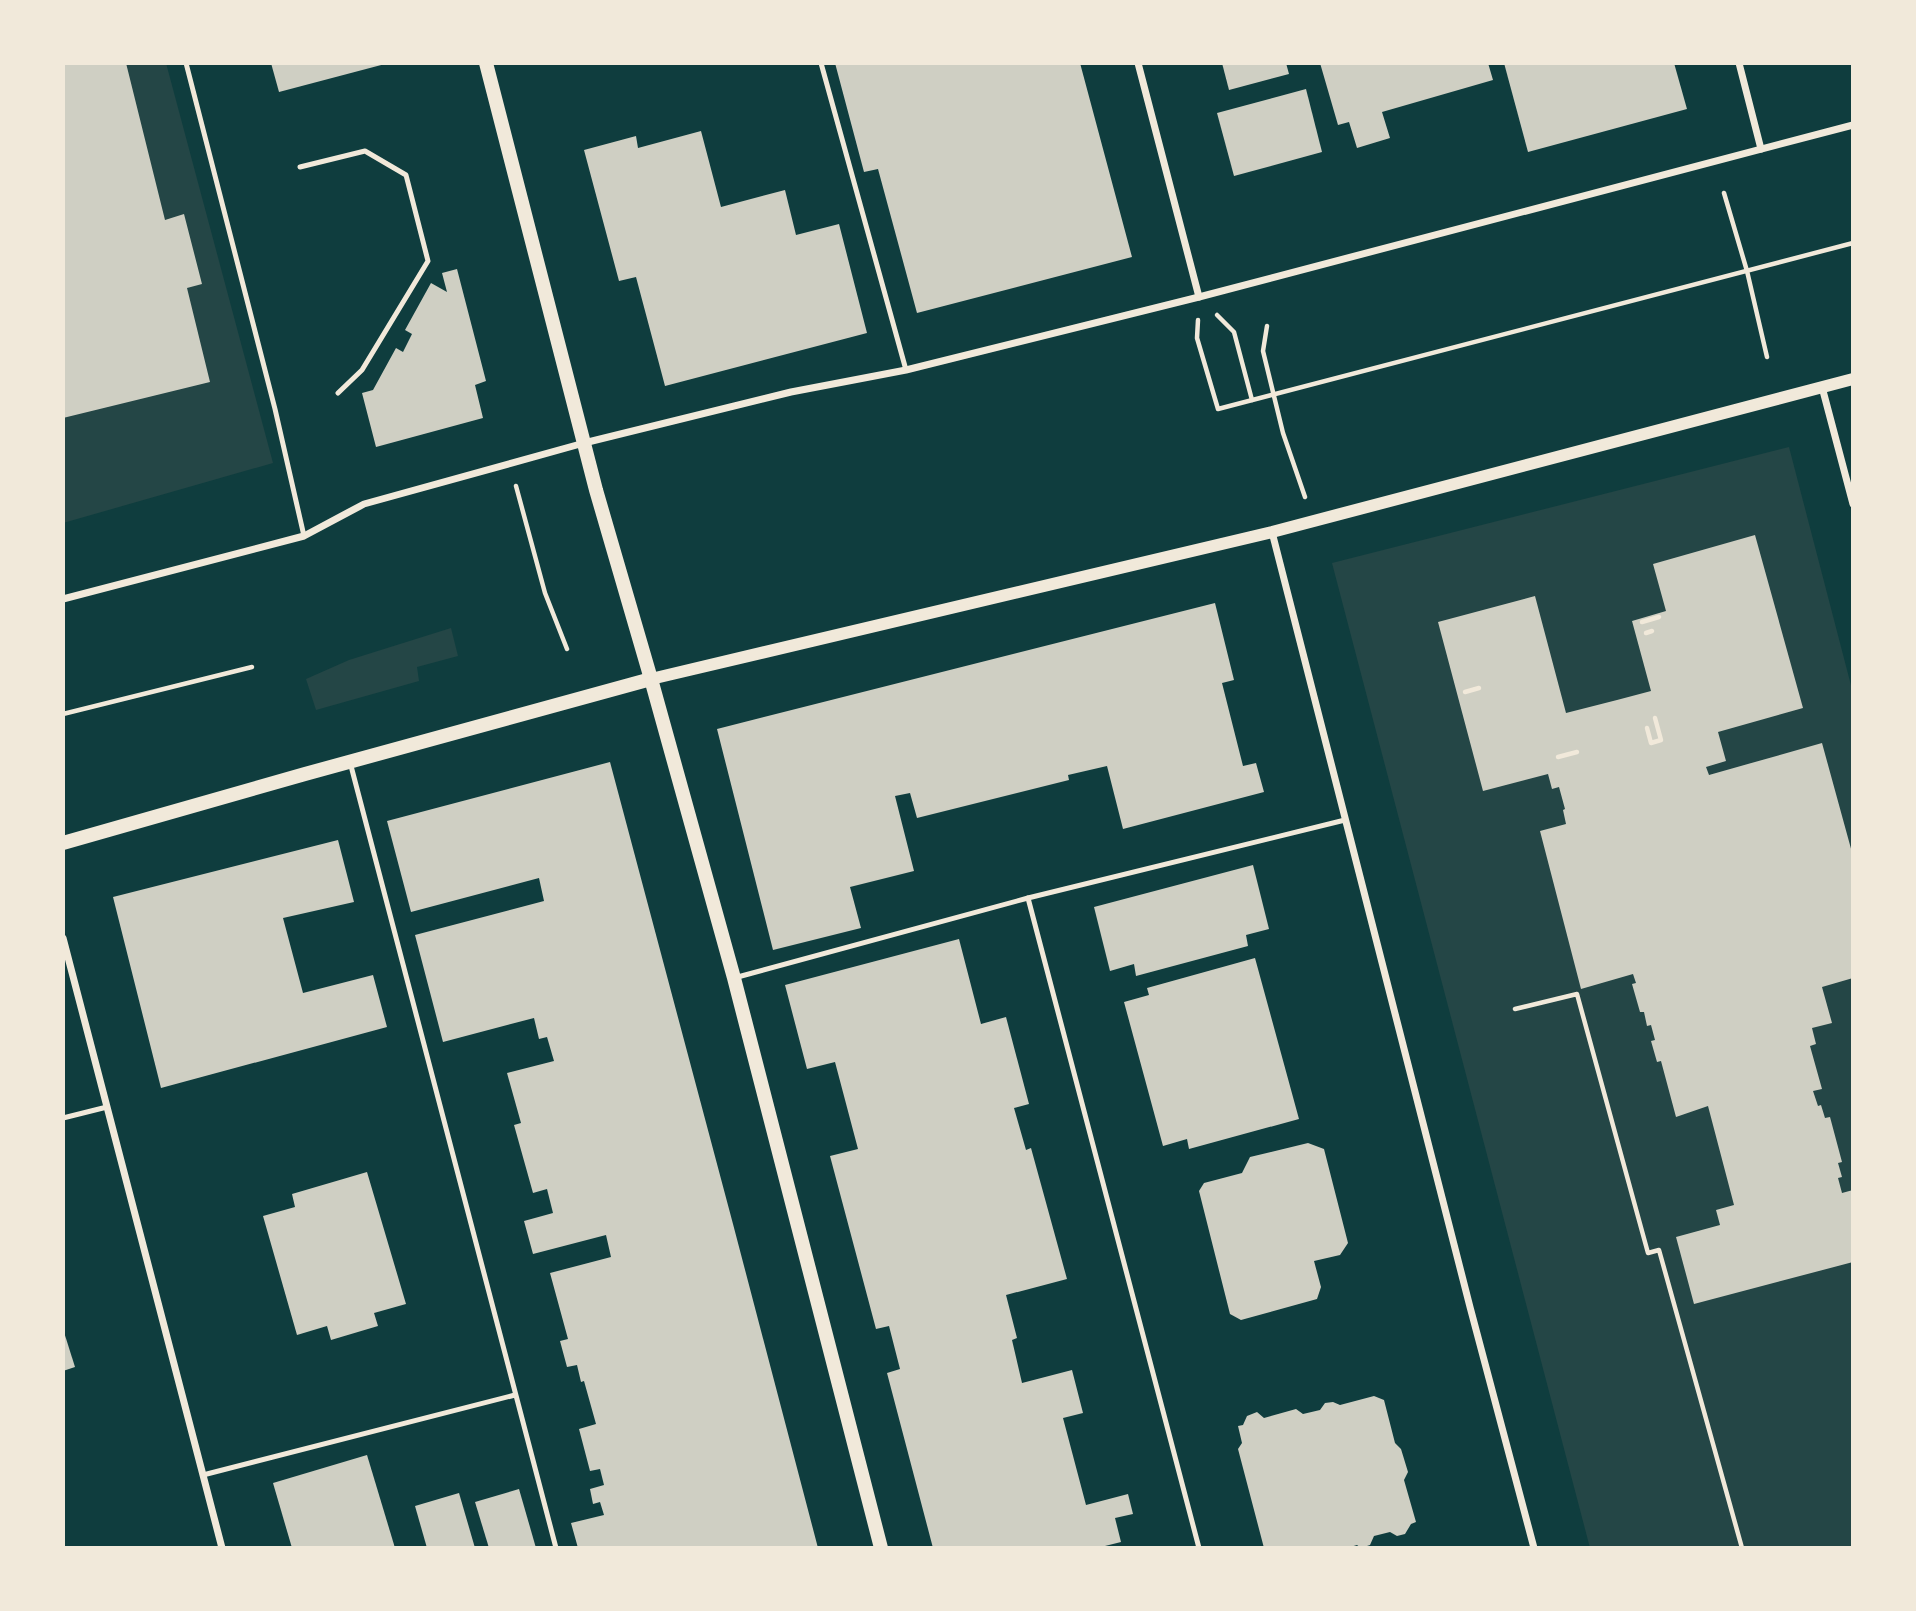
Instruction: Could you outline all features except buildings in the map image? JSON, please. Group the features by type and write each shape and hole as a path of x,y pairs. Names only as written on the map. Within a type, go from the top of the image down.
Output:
{"main road":[{"path":"486,63 584,443 734,978 881,1548"},
{"path":"63,843 349,761 651,680"}],"street":[{"path":"1138,63 1199,297"},
{"path":"1739,63 1761,149"},
{"path":"63,599 304,536 364,504 584,443 791,392 906,370 1199,297 1853,125"},
{"path":"651,680 1272,532 1853,379"},
{"path":"1822,387 1853,504"},
{"path":"1272,532 1534,1548"},
{"path":"63,938 222,1548"}],"lane":[{"path":"186,63 275,409 304,536"},
{"path":"821,63 906,370"},
{"path":"300,167 365,151 405,175 428,261 362,370 338,393"},
{"path":"349,761 556,1548"},
{"path":"734,978 1028,898 1345,820"},
{"path":"1028,898 1199,1548"},
{"path":"63,1118 107,1107"},
{"path":"203,1475 515,1395"}],"path":[{"path":"1724,193 1747,271 1767,357"},
{"path":"1199,297 1197,338 1218,409 1853,243"},
{"path":"1199,297 1234,332 1252,400"},
{"path":"1267,326 1263,351 1283,433 1305,496"},
{"path":"516,486 545,593 567,649"},
{"path":"1642,622 1659,617"},
{"path":"63,714 252,667"},
{"path":"1465,692 1479,688"},
{"path":"1647,728 1651,743 1661,740 1655,718"},
{"path":"1558,757 1577,752"},
{"path":"1516,1009 1577,994 1648,1253 1659,1250 1742,1548"}],"shaded area":[{"path":"63,63 166,63 273,463 63,523"},
{"path":"1789,447 1853,693 1853,1548 1590,1548 1332,563"},
{"path":"451,628 458,656 417,667 419,681 316,710 306,679 349,660"}]}
